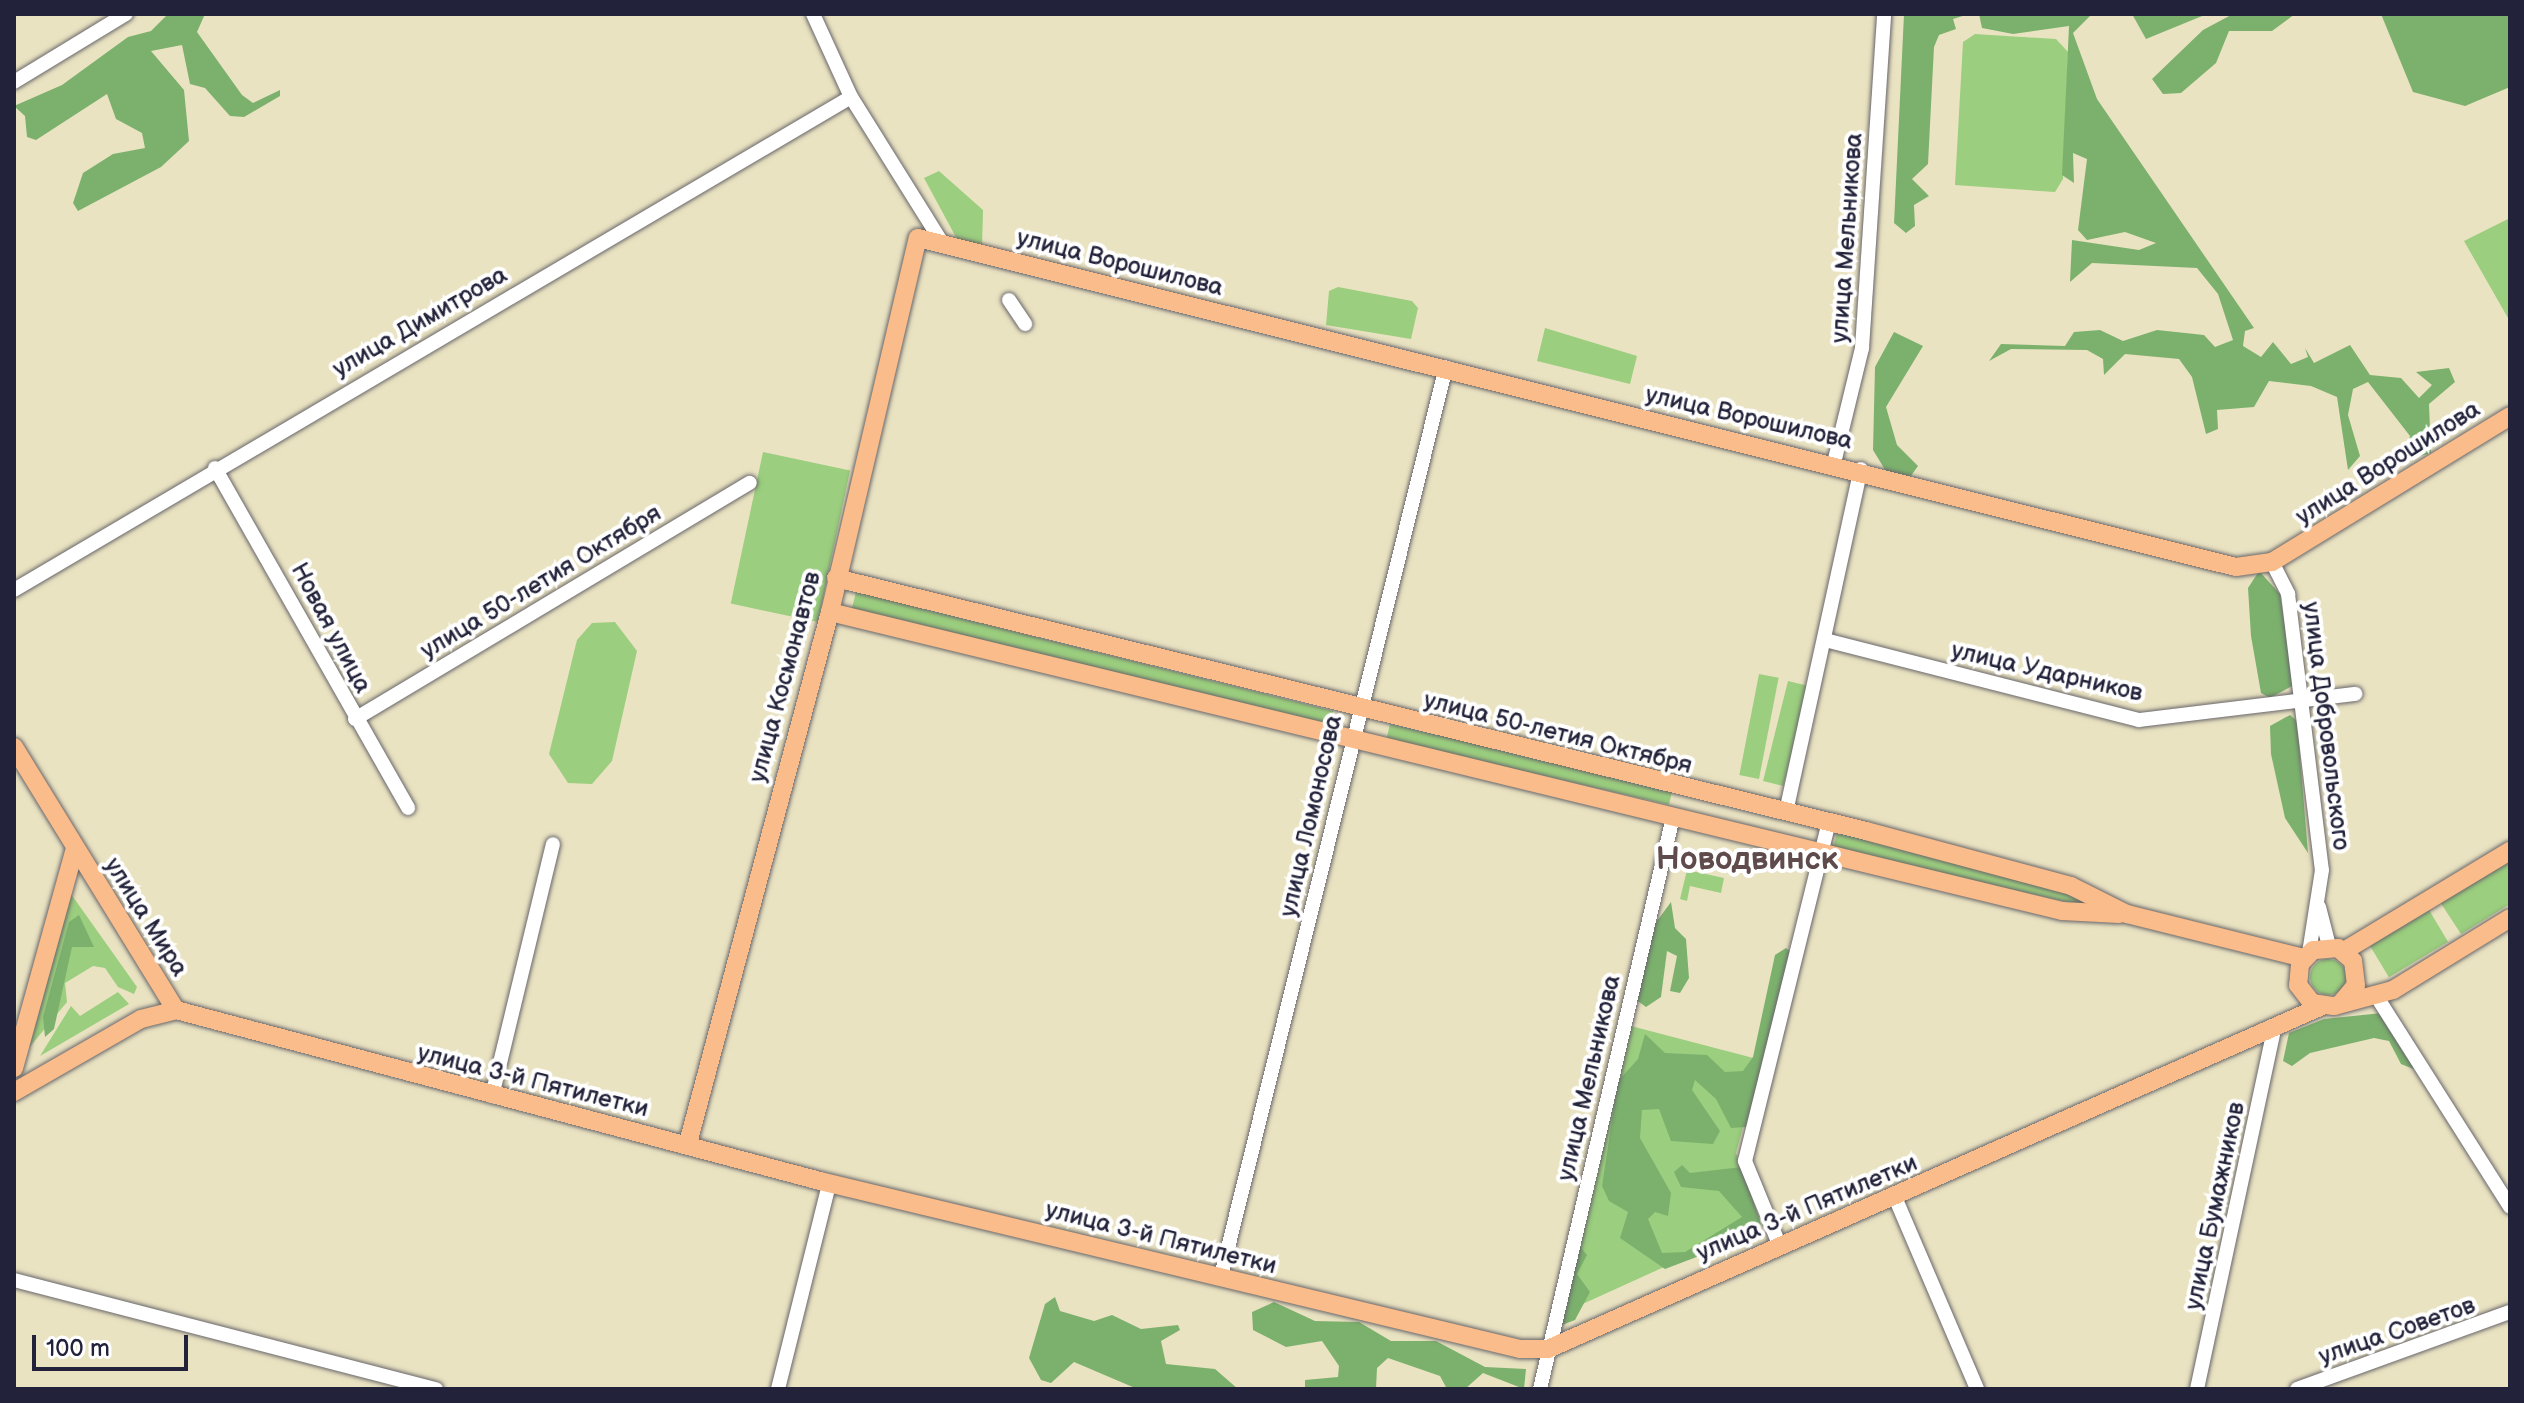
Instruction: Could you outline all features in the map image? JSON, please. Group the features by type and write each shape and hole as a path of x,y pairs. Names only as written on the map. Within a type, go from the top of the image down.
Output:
{"main road":[{"name":"улица Ворошилова","path":"920,229 943,244 1861,469 2236,567 2272,562 2510,416"},
{"name":"улица Космонавтов","path":"688,1143 830,612 920,229"},
{"name":"улица 50-летия Октября","path":"836,578 1829,822 2071,886 2127,914 2263,948 2302,967"},
{"path":"830,612 2062,911 2127,914"},
{"name":"улица Мира","path":"14,747 176,1010"},
{"name":"улица Мира","path":"14,1068 75,848"},
{"path":"2302,967 2343,954 2510,851"},
{"path":"2343,954 2375,994 2510,918"},
{"path":"2341,1003 2356,985 2343,954"},
{"path":"2302,967 2322,1006"},
{"path":"2274,1031 2292,1012 2302,967"},
{"name":"улица 3-й Пятилетки","path":"176,1010 492,1096 688,1143 829,1184 1520,1349 1548,1349 1779,1244 2274,1031 2322,1006 2375,994"},
{"path":"14,1092 141,1019 176,1010"}],"street":[{"path":"14,82 126,14"},
{"path":"813,14 851,97 920,229"},
{"name":"улица Мельникова","path":"1834,463 1862,348 1884,14"},
{"name":"улица Димитрова","path":"14,590 215,468 851,97"},
{"path":"1009,300 1025,324"},
{"name":"улица Ломоносова","path":"1221,1276 1354,741 1359,707 1446,367"},
{"name":"Новая улица","path":"215,468 408,808"},
{"path":"1786,812 1861,469"},
{"name":"улица 50-летия Октября","path":"355,719 750,483"},
{"name":"улица Добровольского","path":"2272,562 2288,594 2322,870 2302,967"},
{"name":"улица Ударников","path":"1825,640 2139,720 2355,694"},
{"name":"улица Мельникова","path":"1540,1389 1673,817"},
{"path":"1779,1244 1745,1161 1829,822"},
{"path":"492,1096 553,844"},
{"path":"2317,899 2343,954"},
{"path":"2375,994 2510,1207"},
{"name":"улица Бумажников","path":"2197,1389 2274,1031"},
{"path":"778,1389 829,1184"},
{"path":"1894,1195 1977,1389"},
{"path":"14,1280 436,1389"},
{"name":"улица Советов","path":"2297,1389 2510,1312"}],"green space":[{"path":"168,14 205,14 197,32 242,95 253,103 280,90 280,96 244,117 230,116 205,88 190,84 182,45 151,51 184,90 189,141 161,167 78,211 73,203 83,173 113,154 145,148 142,133 116,119 107,94 36,140 27,137 25,116 14,106 62,85 128,37 151,31"},
{"path":"1904,14 1969,14 1953,19 1956,29 1939,35 1934,47 1928,164 1912,179 1929,196 1914,205 1915,226 1906,233 1894,223"},
{"path":"1979,14 2092,14 2073,33 2097,99 2254,328 2245,331 2243,346 2261,357 2273,342 2291,364 2308,357 2305,348 2314,363 2350,345 2370,375 2401,378 2419,398 2432,385 2416,372 2449,368 2455,382 2429,404 2431,453 2402,461 2410,436 2368,382 2353,389 2348,415 2360,456 2348,470 2337,397 2311,386 2269,381 2254,407 2217,410 2218,429 2206,434 2192,377 2179,359 2125,354 2104,375 2103,359 2087,350 2011,349 1989,361 2001,344 2065,346 2074,332 2100,330 2123,341 2157,330 2204,335 2215,347 2233,340 2218,294 2197,268 2092,263 2070,282 2072,240 2139,250 2156,243 2125,232 2087,240 2078,230 2087,159 2073,153 2074,183 2062,175 2069,26 2013,34 1982,28"},
{"path":"2132,14 2207,14 2146,39"},
{"path":"2295,14 2272,31 2229,31 2216,63 2181,93 2163,94 2152,79 2203,30 2231,15"},
{"path":"2381,14 2510,14 2510,87 2465,106 2413,92"},
{"path":"1975,34 2056,39 2068,52 2063,179 2055,192 1955,185 1963,42"},
{"path":"939,171 983,210 982,247 958,241 924,178"},
{"path":"2510,218 2510,316 2508,318 2464,241"},
{"path":"1338,287 1412,301 1418,308 1411,339 1326,325 1329,291"},
{"path":"1545,328 1637,356 1630,384 1537,361"},
{"path":"1894,332 1923,346 1886,407 1897,445 1918,466 1908,480 1887,473 1873,450 1875,367"},
{"path":"763,452 850,471 818,622 731,604"},
{"path":"2259,571 2280,594 2294,685 2270,698 2261,693 2251,636 2248,588"},
{"path":"856,592 1333,711 1329,728 852,609"},
{"path":"615,622 637,651 612,761 592,784 568,783 549,754 577,640 592,623"},
{"path":"1759,674 1779,678 1759,779 1739,775"},
{"path":"1788,681 1808,686 1783,786 1763,781"},
{"path":"2290,715 2297,721 2308,853 2285,818 2271,754 2270,726"},
{"path":"1390,724 1673,789 1669,805 1386,740"},
{"path":"1837,833 2052,885 2087,899 2085,906 1833,849"},
{"path":"2510,859 2510,904 2461,934 2440,902"},
{"path":"1687,870 1724,878 1721,893 1690,886 1687,901 1680,899"},
{"path":"71,894 137,987 134,994 118,987 105,968 93,966 65,983 67,1002 28,1049"},
{"path":"1671,902 1675,928 1686,939 1689,978 1680,993 1670,991 1677,956 1667,951 1661,997 1646,1007 1635,999 1648,933"},
{"path":"2429,910 2448,942 2389,977 2370,946"},
{"path":"79,915 94,947 72,947 54,1029 45,1037 43,1017 69,922"},
{"path":"1786,948 1791,952 1746,1127 1731,1128 1716,1099 1695,1080 1692,1090 1720,1131 1713,1144 1671,1141 1659,1109 1642,1110 1640,1138 1671,1193 1668,1216 1655,1212 1648,1219 1662,1253 1685,1252 1742,1217 1719,1191 1681,1187 1674,1172 1682,1165 1690,1173 1742,1167 1761,1225 1757,1234 1665,1269 1620,1238 1628,1212 1609,1201 1602,1186 1618,1081 1638,1059 1645,1034 1665,1053 1707,1055 1725,1072 1743,1071 1753,1057 1775,955"},
{"path":"2328,959 2341,964 2346,977 2341,990 2328,995 2315,990 2310,977 2315,964"},
{"path":"118,992 129,1004 40,1056 71,1006 80,1016"},
{"path":"2382,1013 2416,1070 2401,1064 2389,1041 2374,1038 2310,1053 2292,1066 2283,1061 2289,1033 2324,1019"},
{"path":"1631,1026 1761,1060 1736,1153 1761,1223 1576,1307 1568,1299"},
{"path":"1580,1247 1587,1255 1577,1274 1590,1292 1575,1320 1562,1325"},
{"path":"1055,1297 1060,1311 1094,1321 1112,1315 1141,1329 1178,1325 1180,1330 1161,1341 1166,1364 1215,1369 1238,1389 1135,1388 1074,1362 1051,1383 1041,1380 1029,1358 1045,1304"},
{"path":"1274,1302 1315,1321 1359,1322 1391,1341 1436,1341 1485,1367 1526,1369 1524,1389 1483,1373 1465,1389 1447,1389 1440,1376 1388,1358 1377,1368 1376,1389 1305,1389 1305,1380 1338,1377 1339,1366 1322,1341 1286,1347 1253,1330 1252,1312"}],"district":[{"name":"Новодвинск","path":"1747,860"}]}
